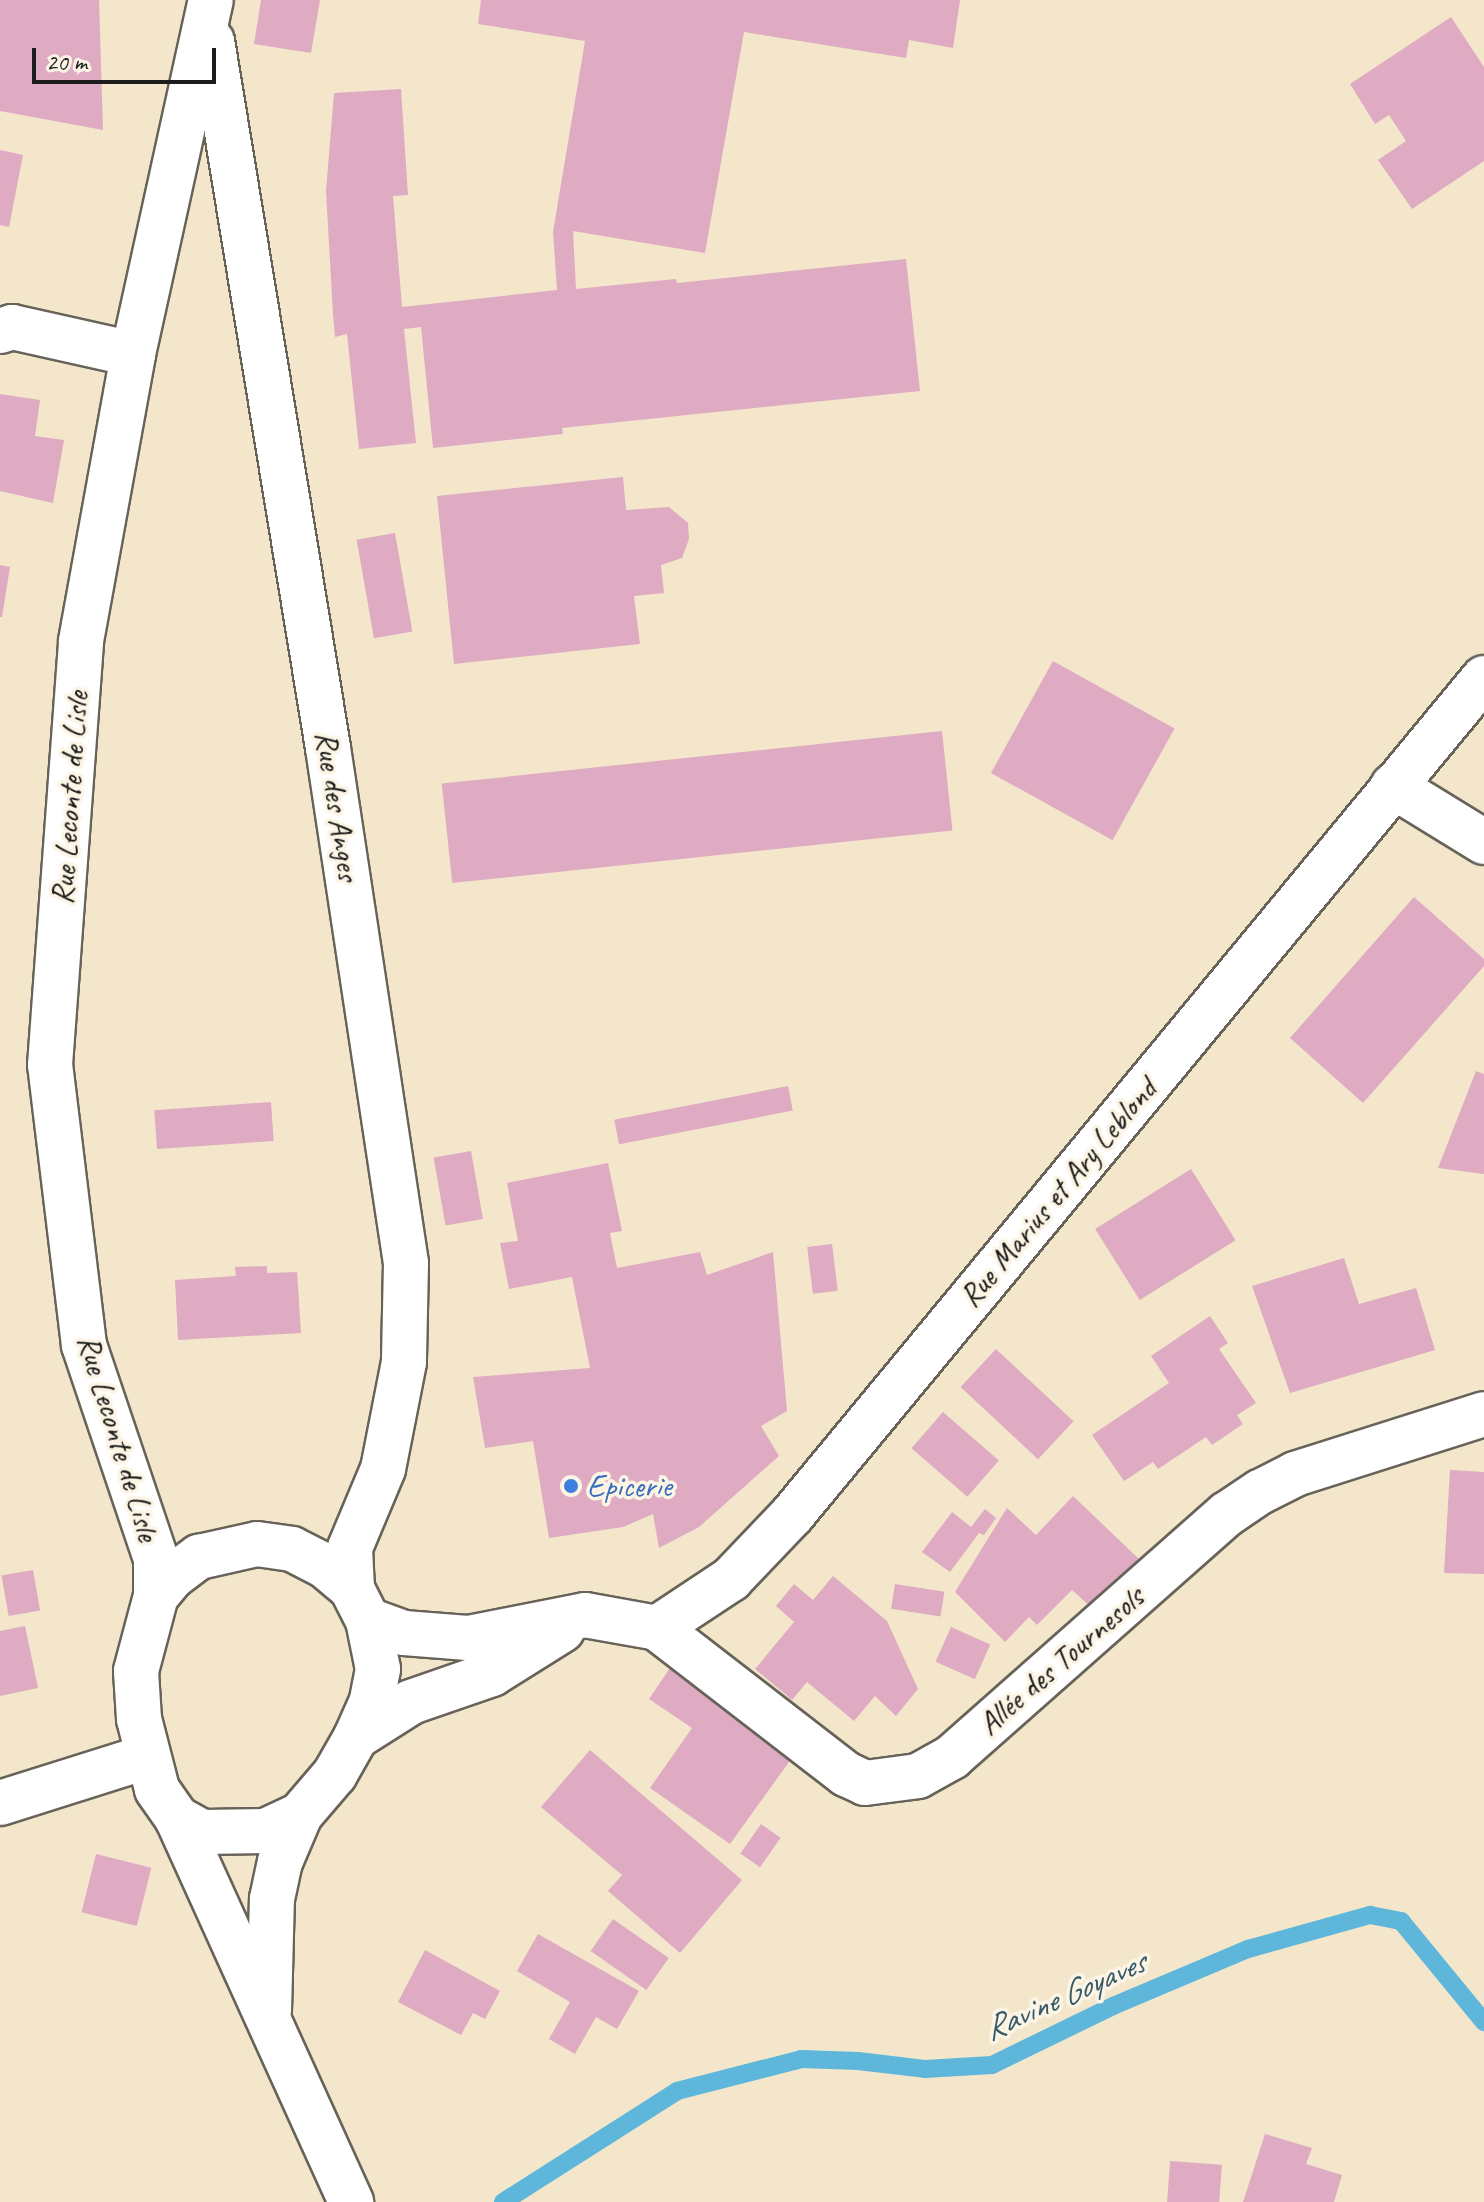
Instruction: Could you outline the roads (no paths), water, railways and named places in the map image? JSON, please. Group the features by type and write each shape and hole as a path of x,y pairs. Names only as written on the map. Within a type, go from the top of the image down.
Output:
{"street":[{"name":"Rue Leconte de Lisle","path":"156,1596 156,1559 84,1345 50,1065 81,641 133,354 210,9"},
{"name":"Rue des Anges","path":"210,9 328,748 406,1263 404,1362 383,1469 350,1548 360,1604"},
{"path":"0,331 12,327 133,354"},
{"name":"Rue Marius et Ary Leblond","path":"657,1628 731,1579 792,1515 1484,678"},
{"path":"1393,786 1484,842"},
{"name":"Allée des Tournesols","path":"657,1628 846,1774 865,1783 918,1776 952,1757 1227,1514 1260,1492 1295,1474 1484,1414"},
{"path":"351,2202 177,1818 157,1789 146,1757 136,1671 156,1596 172,1577 199,1557 257,1544 292,1549 325,1566 360,1604 404,1633 468,1638 585,1615 657,1628"},
{"path":"269,2021 272,1899 280,1862 300,1815 335,1774 372,1701 378,1669 360,1604"},
{"path":"356,1737 411,1702 492,1674 585,1615"},
{"path":"0,1803 146,1757"},
{"path":"177,1818 202,1832 234,1833 266,1831 300,1815"}],"waterway":[{"name":"Ravine Goyaves","path":"503,2202 677,2091 802,2059 858,2061 925,2069 992,2065 1113,2006 1248,1949 1370,1915 1401,1921 1484,2022"}],"place":[{"name":"Epicerie","path":"571,1486"}]}
